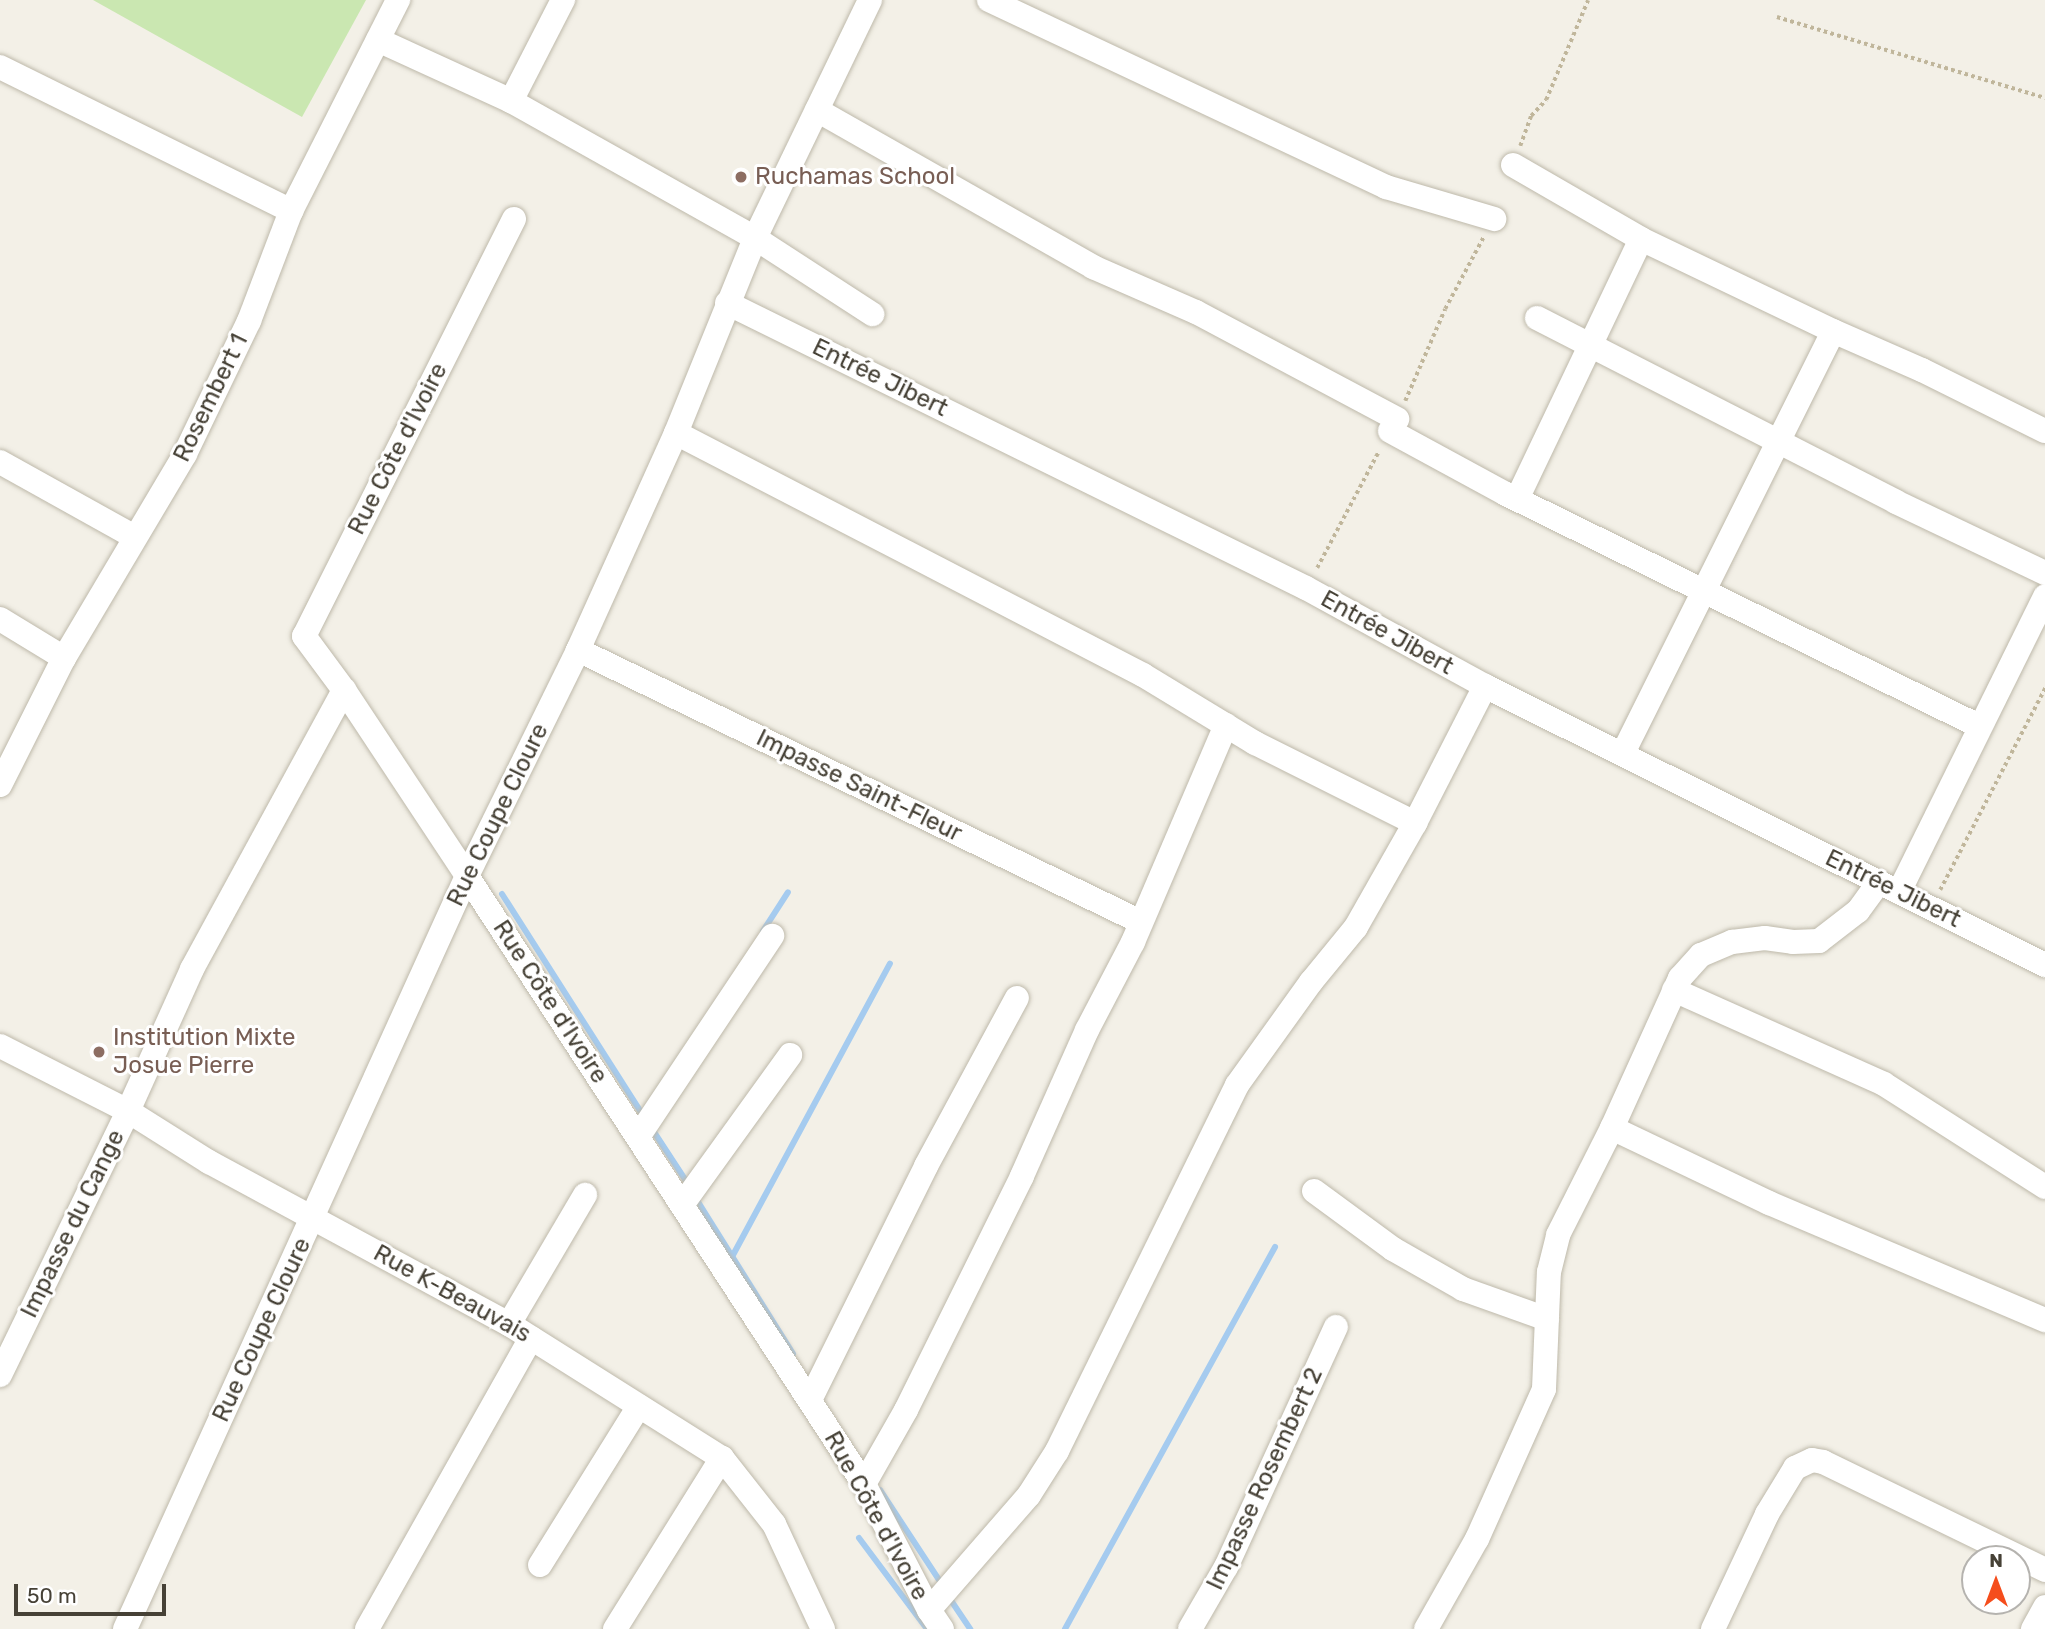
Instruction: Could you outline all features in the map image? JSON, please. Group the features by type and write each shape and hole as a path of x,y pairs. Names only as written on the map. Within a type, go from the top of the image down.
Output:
{"street":[{"name":"Rosembert 1","path":"0,785 64,658 185,454 249,321 291,211 398,0"},
{"path":"511,101 563,0"},
{"name":"Rue Coupe Cloure","path":"125,1629 467,876 578,650 676,433 755,238 870,0"},
{"path":"989,0 1386,187 1494,219"},
{"path":"378,40 511,101 755,238 872,314"},
{"path":"0,67 291,211"},
{"path":"817,110 1093,267 1196,312 1517,499 1979,726"},
{"path":"1513,165 1641,239 1833,331 1922,370 2045,431"},
{"name":"Rue Côte d'Ivoire","path":"514,219 304,636 344,690 467,876 864,1484 936,1620"},
{"path":"1517,499 1641,239"},
{"name":"Entrée Jibert","path":"727,303 1306,589 1485,686 2045,965"},
{"path":"1537,318 1777,442 2045,573"},
{"path":"1623,753 1833,331"},
{"path":"676,433 1143,675 1226,725 1415,823"},
{"path":"0,461 135,537"},
{"path":"1426,1629 1478,1539 1544,1390 1549,1272 1558,1235 1612,1128 1680,978 1701,955 1732,942 1765,938 1819,941 1889,887 1979,726 2045,596"},
{"path":"0,620 64,658"},
{"name":"Impasse Saint-Fleur","path":"578,650 1141,922"},
{"path":"936,1620 1058,1451 1237,1085 1311,982 1356,927 1415,823 1485,686"},
{"name":"Impasse du Cange","path":"0,1375 128,1111 192,969 344,690"},
{"path":"864,1484 906,1410 1022,1176 1087,1030 1141,922 1226,725"},
{"path":"638,1137 772,936"},
{"path":"1675,990 1884,1084 2045,1187"},
{"path":"810,1400 926,1166 1017,998"},
{"name":"Rue K-Beauvais","path":"0,1046 128,1111 209,1162 509,1324 722,1458 774,1524 823,1629"},
{"path":"682,1205 790,1055"},
{"path":"1612,1128 1769,1203 2045,1320"},
{"path":"1314,1191 1393,1249 1463,1289 1547,1319"},
{"path":"509,1324 585,1195"},
{"name":"Impasse Rosembert 2","path":"1190,1629 1226,1567 1336,1327"},
{"path":"367,1629 531,1338"},
{"path":"540,1565 639,1406"},
{"path":"615,1629 722,1458"},
{"path":"1713,1629 1767,1514 1795,1468 1812,1460 1823,1462 2045,1570"},
{"path":"2033,1629 2045,1607"}],"path":[{"path":"1513,165 1531,116 1546,100 1588,0"},
{"path":"1777,17 2045,98"},
{"path":"1306,589 1394,425 1445,309 1494,219"},
{"path":"1931,907 2045,688"}],"green space":[{"path":"93,0 366,0 302,117"}],"waterway":[{"path":"763,931 788,892"},
{"path":"502,894 644,1117"},
{"path":"733,1255 890,964"},
{"path":"652,1129 688,1184"},
{"path":"695,1197 793,1354"},
{"path":"1065,1629 1275,1247"},
{"path":"880,1490 943,1586"},
{"path":"859,1538 927,1629"},
{"path":"948,1596 970,1629"}],"place":[{"name":"Ruchamas School","path":"741,177"},
{"name":"Institution Mixte Josue Pierre","path":"99,1052"}]}
